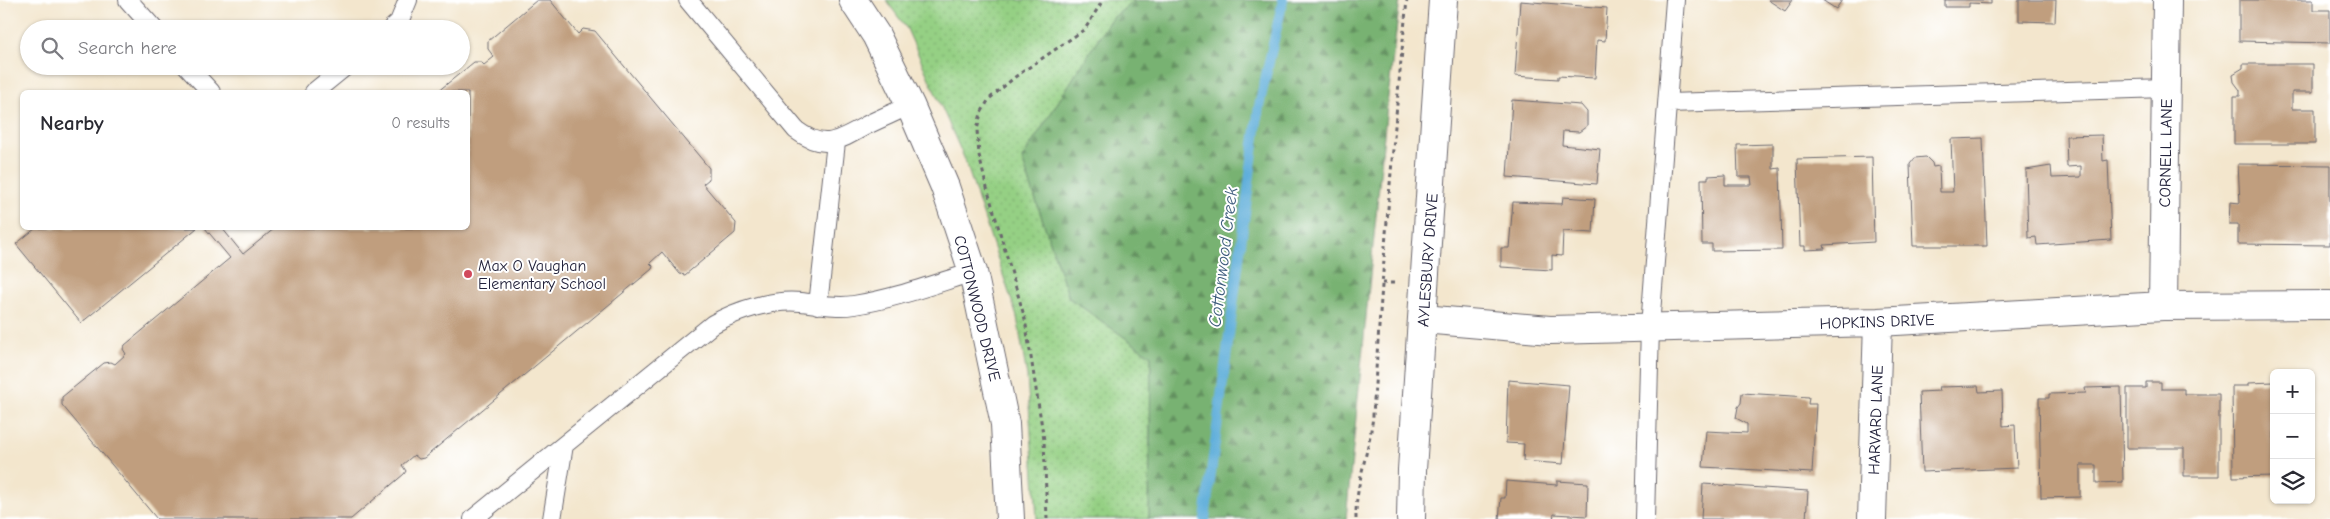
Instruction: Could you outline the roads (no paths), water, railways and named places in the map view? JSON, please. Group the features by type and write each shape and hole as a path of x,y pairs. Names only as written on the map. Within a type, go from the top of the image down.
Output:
{"street":[{"name":"COTTONWOOD DRIVE","path":"853,0 876,35 910,105 945,187 972,272 1005,424 1010,519"},
{"name":"AYLESBURY DRIVE","path":"1411,519 1412,470 1443,0"},
{"name":"CORNELL LANE","path":"2163,306 2166,0"},
{"name":"HOPKINS DRIVE","path":"1423,319 1550,330 1878,322 2163,306 2330,304"},
{"name":"HARVARD LANE","path":"1872,519 1878,322"}],"lane":[{"path":"128,0 146,20"},
{"path":"400,20 408,0"},
{"path":"688,0 796,130 807,138 821,143 836,142 910,105"},
{"path":"1645,519 1650,327 1675,0"},
{"path":"195,75 208,90"},
{"path":"316,90 335,75"},
{"path":"1668,103 2166,88"},
{"path":"818,305 836,142"},
{"path":"473,519 713,324 730,314 799,302 818,305 856,305 926,287 972,272"},
{"path":"552,519 564,445"}],"waterway":[{"name":"Cottonwood Creek","path":"1205,519 1259,106 1283,0"}],"place":[{"name":"Max O Vaughan Elementary School","path":"468,274"}]}
